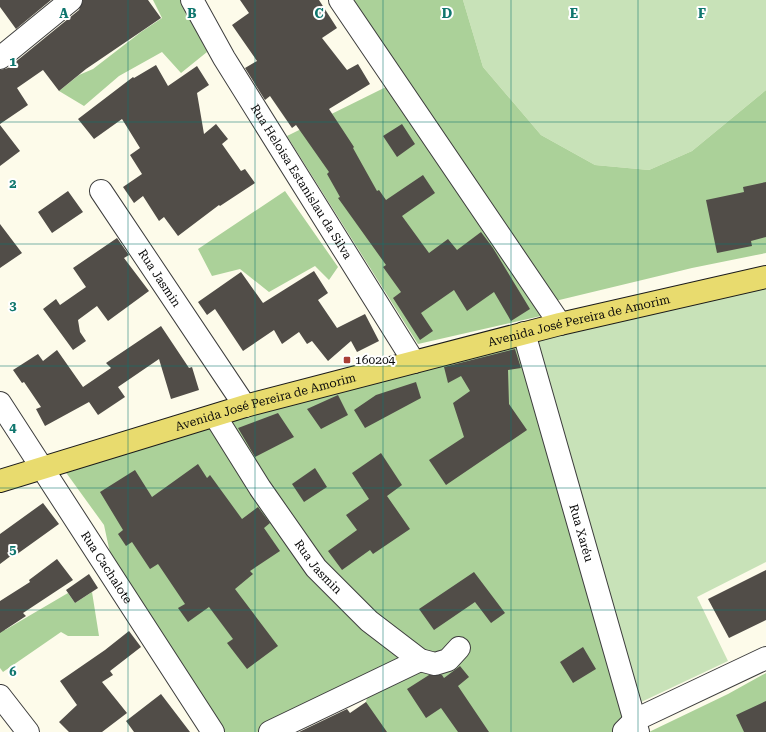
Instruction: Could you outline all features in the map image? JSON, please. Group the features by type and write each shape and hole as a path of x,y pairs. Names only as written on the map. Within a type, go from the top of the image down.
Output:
{"main road":[{"name":"Avenida José Pereira de Amorim","path":"0,481 245,406 560,324 766,277"}],"street":[{"path":"0,58 71,0"},
{"name":"Rua Heloisa Estanislau da Silva","path":"192,0 224,58 414,362"},
{"path":"340,0 560,324"},
{"name":"Rua Jasmin","path":"101,191 245,406"},
{"name":"Rua Xaréu","path":"524,333 632,728"},
{"name":"Rua Cachalote","path":"0,403 213,732"},
{"name":"Rua Jasmin","path":"215,416 260,488 316,568 369,621 420,660 435,664 448,660 459,648"},
{"path":"632,728 766,658"},
{"path":"270,732 420,660"},
{"path":"0,696 28,732"}],"green space":[{"path":"153,0 182,0 207,52 181,73 162,52 119,76 84,106 59,91 79,75 93,69 141,32 162,18"},
{"path":"354,0 463,0 483,67 541,135 595,165 649,170 692,151 766,90 766,253 692,268 551,302"},
{"path":"463,0 766,0 766,90 692,151 649,170 595,165 541,135 483,67"},
{"path":"390,85 541,316 418,344 287,136"},
{"path":"285,191 338,267 329,280 315,266 269,292 240,269 212,276 198,249"},
{"path":"766,285 766,562 697,597 728,661 637,704 530,337"},
{"path":"520,339 632,724 624,732 355,732 369,693 257,732 224,732 206,713 113,567 104,525 62,467 224,418"},
{"path":"92,592 99,636 68,636 61,632 3,672 0,668 0,623 5,630 68,593 75,603"},
{"path":"766,673 766,732 649,732 728,694"}],"building":[{"path":"0,0 51,0 16,29 0,7"},
{"path":"83,0 148,0 161,18 86,69 59,91 43,70 17,88 28,105 0,124 0,70 8,68 79,10"},
{"path":"240,0 319,0 337,28 322,38 347,70 358,64 370,84 329,109 354,147 353,148 377,191 379,190 386,200 423,175 435,193 402,216 429,253 448,239 457,250 481,232 493,248 530,309 511,321 494,292 467,311 454,290 421,313 433,331 420,340 393,298 401,292 383,267 386,265 338,198 340,197 327,174 329,172 296,125 292,128 270,96 265,100 245,68 257,61 232,25 249,13"},
{"path":"156,65 168,86 197,66 209,85 197,93 204,134 216,124 228,139 222,144 241,171 245,169 255,183 220,206 219,205 178,236 164,217 159,221 143,196 134,203 123,187 142,174 130,155 140,148 122,119 94,139 78,119 133,77 134,78"},
{"path":"402,124 415,144 397,157 383,136"},
{"path":"0,125 20,151 0,166"},
{"path":"766,182 766,237 751,241 752,246 717,253 706,200 744,192 743,187"},
{"path":"68,191 83,212 52,233 38,212"},
{"path":"0,224 22,253 0,268"},
{"path":"117,238 129,255 124,258 149,291 108,321 97,306 78,320 80,332 86,341 73,350 43,309 56,299 60,305 86,287 73,268"},
{"path":"314,271 328,293 318,300 337,328 365,314 379,341 357,352 351,341 328,361 312,341 307,344 299,332 282,344 274,330 243,351 215,309 207,315 198,302 241,272 263,303"},
{"path":"161,326 189,368 192,367 199,390 171,399 159,359 118,387 125,397 98,415 89,402 45,426 36,409 41,407 24,382 22,383 13,370 38,354 43,361 57,350 83,387 111,368 106,363"},
{"path":"515,349 521,368 508,370 509,404 527,430 446,485 429,460 464,437 453,403 470,391 461,376 448,383 444,367"},
{"path":"416,382 421,398 365,428 354,410 376,395"},
{"path":"338,395 348,415 321,429 307,409"},
{"path":"278,413 294,437 255,457 238,428"},
{"path":"381,453 402,485 387,496 410,529 373,554 370,550 342,570 328,551 357,530 346,515 369,499 352,473"},
{"path":"198,464 207,478 210,475 242,519 258,507 270,523 264,528 280,551 250,571 253,574 235,589 278,646 247,669 227,643 233,639 209,607 188,622 178,608 185,604 158,564 150,569 132,542 126,546 118,534 123,530 100,492 135,470 152,497"},
{"path":"315,468 327,487 304,502 292,484"},
{"path":"43,503 59,524 13,557 12,555 0,564 0,534"},
{"path":"57,559 73,580 23,613 26,616 0,633 0,601 30,582 29,580"},
{"path":"766,570 766,620 729,638 708,599"},
{"path":"474,572 505,613 491,623 475,602 434,630 419,609"},
{"path":"89,574 98,588 75,603 66,590"},
{"path":"129,631 141,647 110,671 113,675 102,682 127,713 102,732 69,732 59,722 77,705 60,681 105,650"},
{"path":"583,647 596,669 573,683 560,662"},
{"path":"460,666 469,677 458,686 489,732 458,732 441,708 426,718 407,689 429,675 442,675 444,678"},
{"path":"161,694 190,732 134,732 126,721"},
{"path":"766,701 766,732 744,732 736,715"},
{"path":"366,702 387,732 299,732 347,709 350,713"}],"place":[{"name":"160204","path":"347,360"}]}
